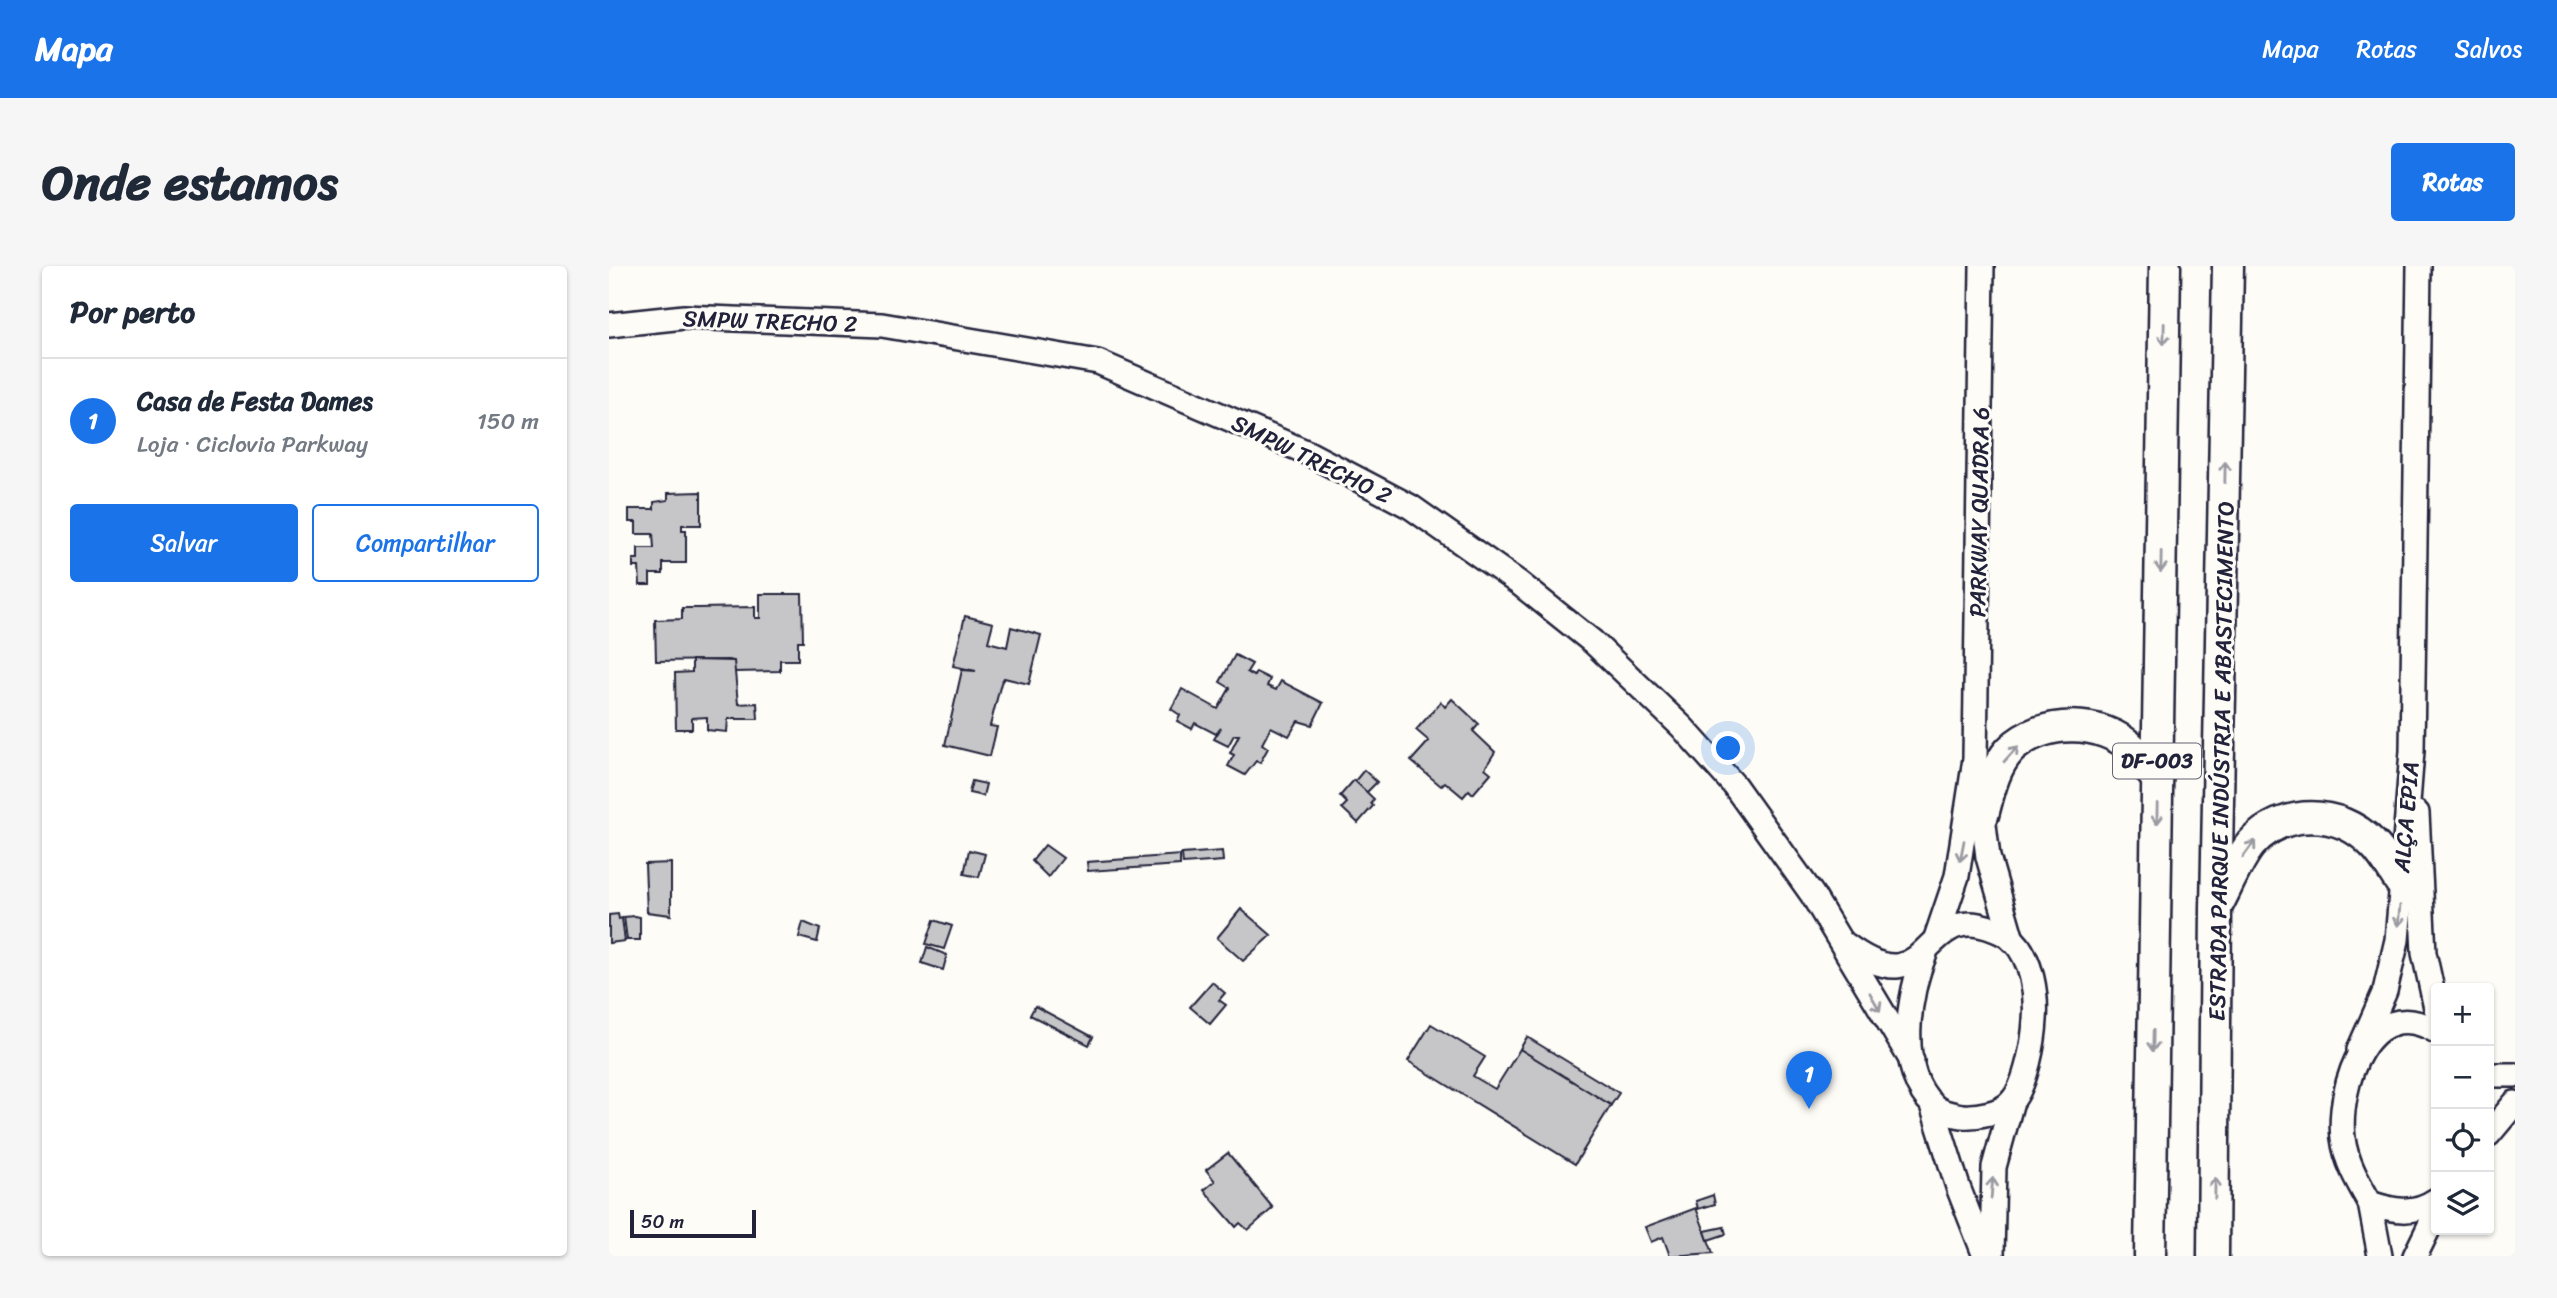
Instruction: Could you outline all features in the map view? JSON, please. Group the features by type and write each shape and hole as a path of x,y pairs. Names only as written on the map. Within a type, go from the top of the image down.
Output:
{"highway":[{"name":"DF-003","path":"2150,1256 2165,266"},
{"name":"ESTRADA PARQUE INDÚSTRIA E ABASTECIMENTO","path":"2213,1256 2216,908 2228,266"},
{"path":"1983,815 1995,775 2010,751 2037,732 2064,726 2095,729 2117,738 2133,748 2157,779"},
{"path":"2216,908 2250,846 2267,830 2287,819 2309,816 2336,821 2356,830 2374,844 2401,883"}],"street":[{"name":"PARKWAY QUADRA 6","path":"1930,946 1957,876 1975,759 1982,266"},
{"path":"2412,751 2419,266"},
{"name":"SMPW TRECHO 2","path":"609,325 684,317 868,324 1098,362 1306,452 1411,507 1519,583 1593,642 1682,727 1734,785 1812,894 1886,1022 1912,1061"},
{"name":"ALÇA EPIA","path":"2370,1203 2352,1172 2343,1139 2343,1108 2348,1080 2385,991 2397,940 2412,751"},
{"name":"ALÇA EPIA","path":"2412,751 2424,953 2431,984"},
{"name":"PARKWAY QUADRA 6","path":"1975,759 1991,868 2012,940"},
{"path":"1842,942 1865,959 1880,964 1908,963 1950,927 1968,923 1988,927 2012,940 2032,979 2036,1010 2030,1060 2012,1101 1994,1167 1992,1256"},
{"path":"1930,946 1911,993 1908,1032 1912,1061 1918,1080 1932,1105 1958,1188 1985,1256"},
{"path":"2359,1050 2376,1032 2391,1025 2407,1023 2431,1030"},
{"path":"2494,1074 2515,1075"},
{"path":"1932,1105 1948,1114 1971,1117 1993,1112 2012,1101"},
{"path":"2494,1128 2515,1103"},
{"path":"2380,1256 2370,1203 2390,1210 2425,1208 2431,1204"},
{"path":"2415,1256 2431,1223"}],"building":[{"path":"701,492 701,525 682,525 682,530 686,530 686,563 663,563 663,574 650,574 650,585 640,585 639,567 633,567 633,559 638,559 638,548 654,548 653,534 636,534 636,522 629,522 629,509 654,509 654,502 668,500 668,493"},
{"path":"760,594 802,594 803,641 798,641 798,660 780,660 780,671 734,672 734,661 728,660 656,661 655,620 682,619 682,608 755,607 755,618 760,618"},
{"path":"965,616 993,623 988,642 1007,647 1011,627 1041,635 1029,684 1004,678 1001,683 990,726 997,727 990,756 945,745 962,670 976,671 953,666"},
{"path":"1235,655 1252,664 1247,672 1254,676 1256,672 1270,679 1267,686 1276,690 1281,681 1323,703 1312,725 1298,721 1289,736 1271,727 1262,744 1268,748 1260,763 1256,761 1245,775 1228,766 1234,755 1230,753 1239,735 1234,735 1228,746 1214,739 1221,728 1216,734 1195,723 1192,729 1177,721 1180,715 1171,709 1182,689 1218,709 1230,688 1220,682"},
{"path":"692,660 734,661 738,704 757,703 758,719 728,719 727,732 707,730 707,717 692,718 692,729 676,729 675,673 692,672"},
{"path":"1452,699 1479,724 1473,731 1495,752 1485,768 1491,773 1473,794 1469,790 1463,797 1445,782 1441,786 1411,761 1429,741 1416,730 1441,702 1445,707"},
{"path":"1364,770 1377,782 1366,793 1355,781"},
{"path":"1354,780 1374,799 1371,803 1373,806 1358,823 1342,808 1347,803 1340,796"},
{"path":"972,781 986,784 983,796 969,793"},
{"path":"1045,845 1063,858 1048,877 1032,861"},
{"path":"969,850 985,854 979,877 964,874"},
{"path":"1222,851 1223,861 1183,864 1182,854"},
{"path":"1180,855 1180,865 1088,871 1087,862"},
{"path":"671,863 671,915 647,912 645,864"},
{"path":"1241,909 1271,935 1243,961 1217,938"},
{"path":"618,914 619,919 622,918 625,941 609,943 609,915"},
{"path":"624,917 640,917 640,940 627,940"},
{"path":"934,920 952,926 944,949 926,944"},
{"path":"803,922 820,929 817,942 799,937"},
{"path":"927,947 947,955 943,970 922,963"},
{"path":"1212,982 1225,993 1219,1000 1226,1005 1210,1024 1190,1007"},
{"path":"1035,1006 1093,1037 1089,1045 1030,1015"},
{"path":"1431,1024 1485,1057 1473,1076 1495,1089 1520,1049 1611,1105 1575,1164 1408,1061"},
{"path":"1527,1037 1619,1093 1611,1105 1520,1049"},
{"path":"1228,1153 1273,1208 1248,1230 1240,1223 1236,1227 1204,1190 1215,1181 1206,1170"},
{"path":"1713,1195 1715,1204 1698,1209 1696,1201"},
{"path":"1696,1208 1713,1253 1670,1256 1663,1237 1651,1242 1645,1227"},
{"path":"1724,1227 1726,1234 1708,1240 1705,1231"}],"place":[{"name":"Casa de Festa Dames","path":"1809,1109"}]}
